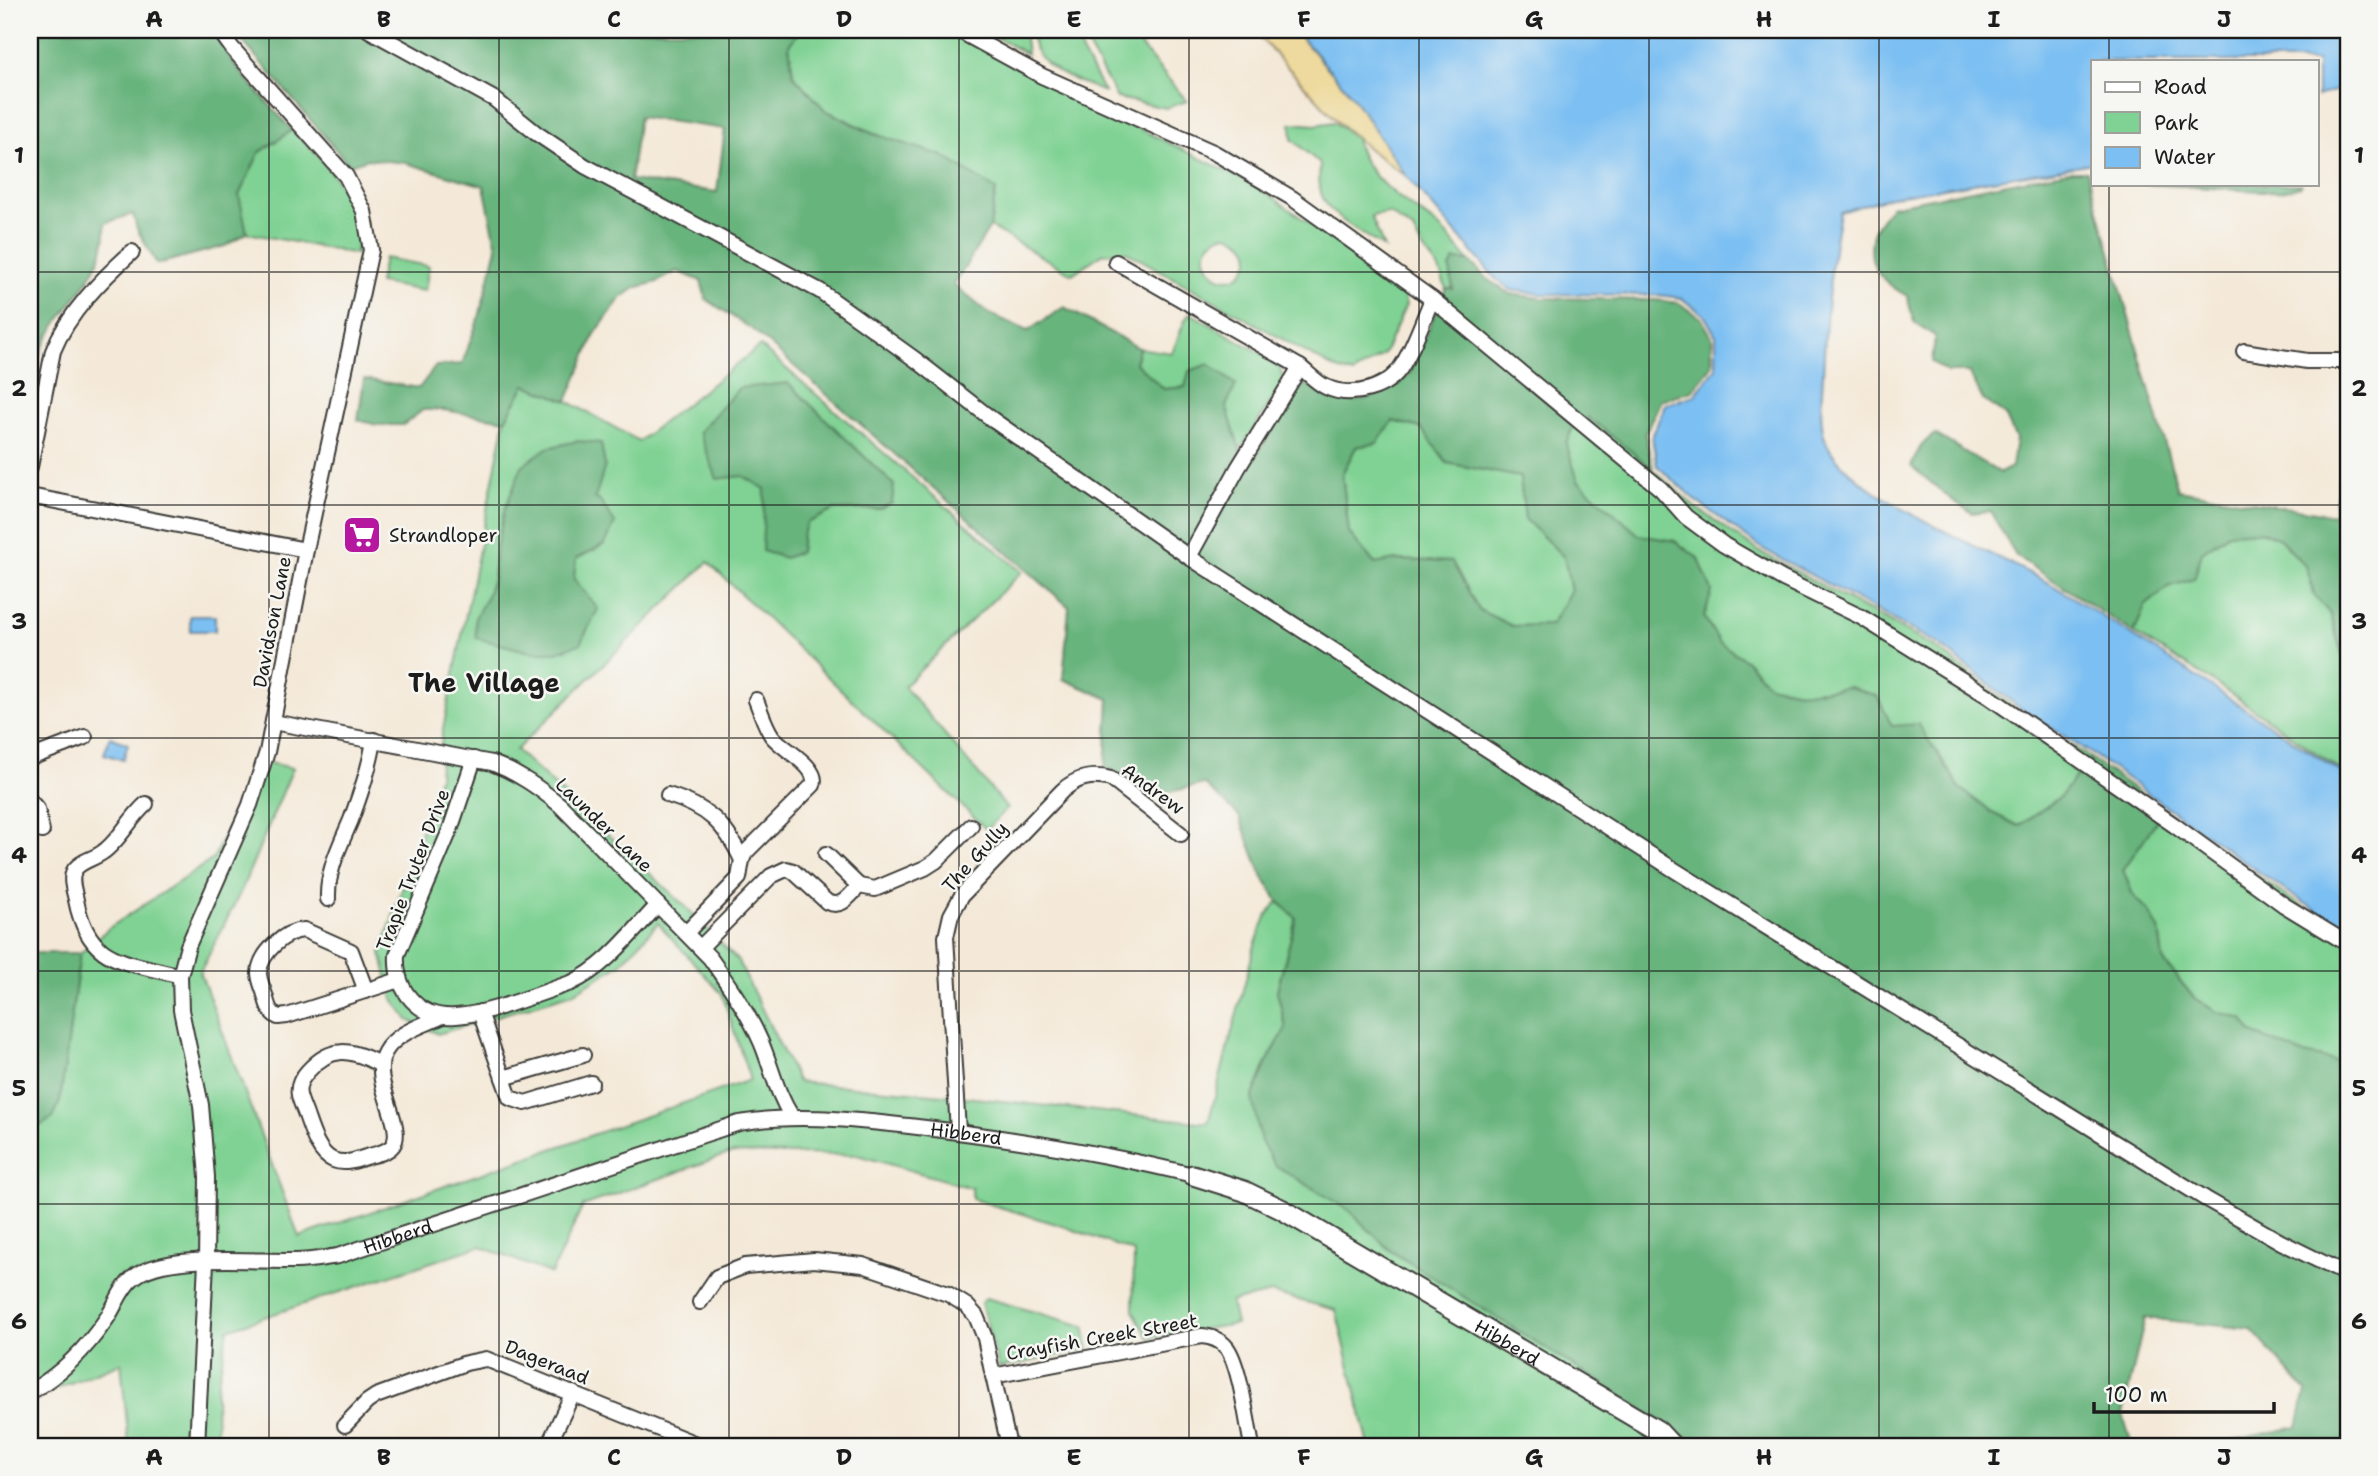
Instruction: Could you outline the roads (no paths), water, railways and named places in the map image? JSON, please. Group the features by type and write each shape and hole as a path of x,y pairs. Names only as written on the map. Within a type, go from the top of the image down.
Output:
{"street":[{"name":"Davidson Lane","path":"197,1446 206,1262 207,1177 204,1132 181,1010 180,976 190,939 262,771 306,550 371,250 359,199 346,176 219,30"},
{"path":"369,30 494,99 536,133 585,166 820,291 993,420 1189,557 1676,871 2206,1199 2348,1275"},
{"path":"958,30 1042,76 1215,153 1292,198 1432,299 1661,489 1686,517 1724,545 1783,579 1861,617 1988,695 2284,905 2348,944"},
{"path":"30,467 53,351 59,337 72,317 132,252"},
{"path":"1116,262 1300,367 1325,387 1339,391 1361,391 1393,377 1403,366 1432,299"},
{"path":"2244,351 2307,361 2348,361"},
{"path":"1189,557 1238,468 1300,367"},
{"path":"30,496 306,550"},
{"path":"686,933 739,878 741,860 745,853 816,780 813,772 775,739 756,700"},
{"name":"Launder Lane","path":"273,722 474,759 512,771 554,800 701,947 729,985 761,1042 779,1097 792,1117"},
{"path":"30,758 85,737"},
{"path":"328,899 327,887 333,864 351,819 374,740"},
{"name":"Trapie Truter Drive","path":"443,1016 421,1009 412,1002 404,992 396,968 401,942 450,830 474,759"},
{"name":"The Gully","path":"958,1131 946,936 951,915 962,895 1070,784 1090,776 1101,776"},
{"name":"Andrew","path":"1101,776 1121,784 1181,834"},
{"path":"668,794 682,799 724,826 741,860"},
{"path":"30,800 37,809 42,831"},
{"path":"146,804 106,851 84,861 71,877 79,916 89,938 101,951 117,959 180,976"},
{"path":"826,854 859,886 875,889 936,861 971,826"},
{"path":"701,947 778,871 793,871 827,902 834,905 841,904 859,886"},
{"path":"379,1064 363,1055 330,1052 303,1076 299,1094 321,1150 331,1160 345,1163 385,1151 393,1145 396,1137 379,1064 393,1040 443,1016 480,1012 581,978 603,961 658,905"},
{"path":"366,991 351,951 304,930 276,944 267,954 259,974 269,1010 278,1017 366,991 399,980"},
{"path":"480,1012 510,1098 525,1103 591,1083"},
{"path":"503,1078 583,1055"},
{"name":"Hibberd","path":"30,1392 52,1378 85,1347 107,1318 122,1291 134,1277 154,1266 170,1263 298,1261 338,1256 708,1132 763,1118 792,1117 858,1120 958,1131 1136,1161 1244,1191 1283,1210 1658,1431 1672,1446"},
{"path":"699,1303 717,1277 745,1266 814,1260 863,1265 948,1294 967,1306 976,1317 985,1338 993,1376"},
{"name":"Crayfish Creek Street","path":"1009,1446 993,1376 1192,1337 1211,1337 1226,1347 1231,1356 1252,1446"},
{"name":"Dageraad","path":"345,1425 376,1396 481,1359 501,1363 701,1446"},
{"path":"548,1446 573,1393"},
{"path":"1642,1423 1654,1446"}],"water":[{"path":"1295,30 2348,30 2348,86 2318,97 2318,60 2091,60 2091,163 1890,197 1840,212 1828,293 1821,410 1827,444 1842,465 1866,486 1932,525 2059,589 2348,777 2348,930 2290,894 2092,754 2020,708 1938,644 1763,549 1700,504 1657,466 1652,437 1665,404 1694,396 1716,368 1716,336 1704,315 1681,298 1658,295 1541,294 1511,290 1495,278 1406,176 1350,93"},
{"path":"190,616 215,616 215,631 190,631"},
{"path":"110,737 128,744 123,760 104,754"}],"place":[{"name":"Strandloper","path":"362,535"}],"district":[{"name":"The Village","path":"484,682"}]}
